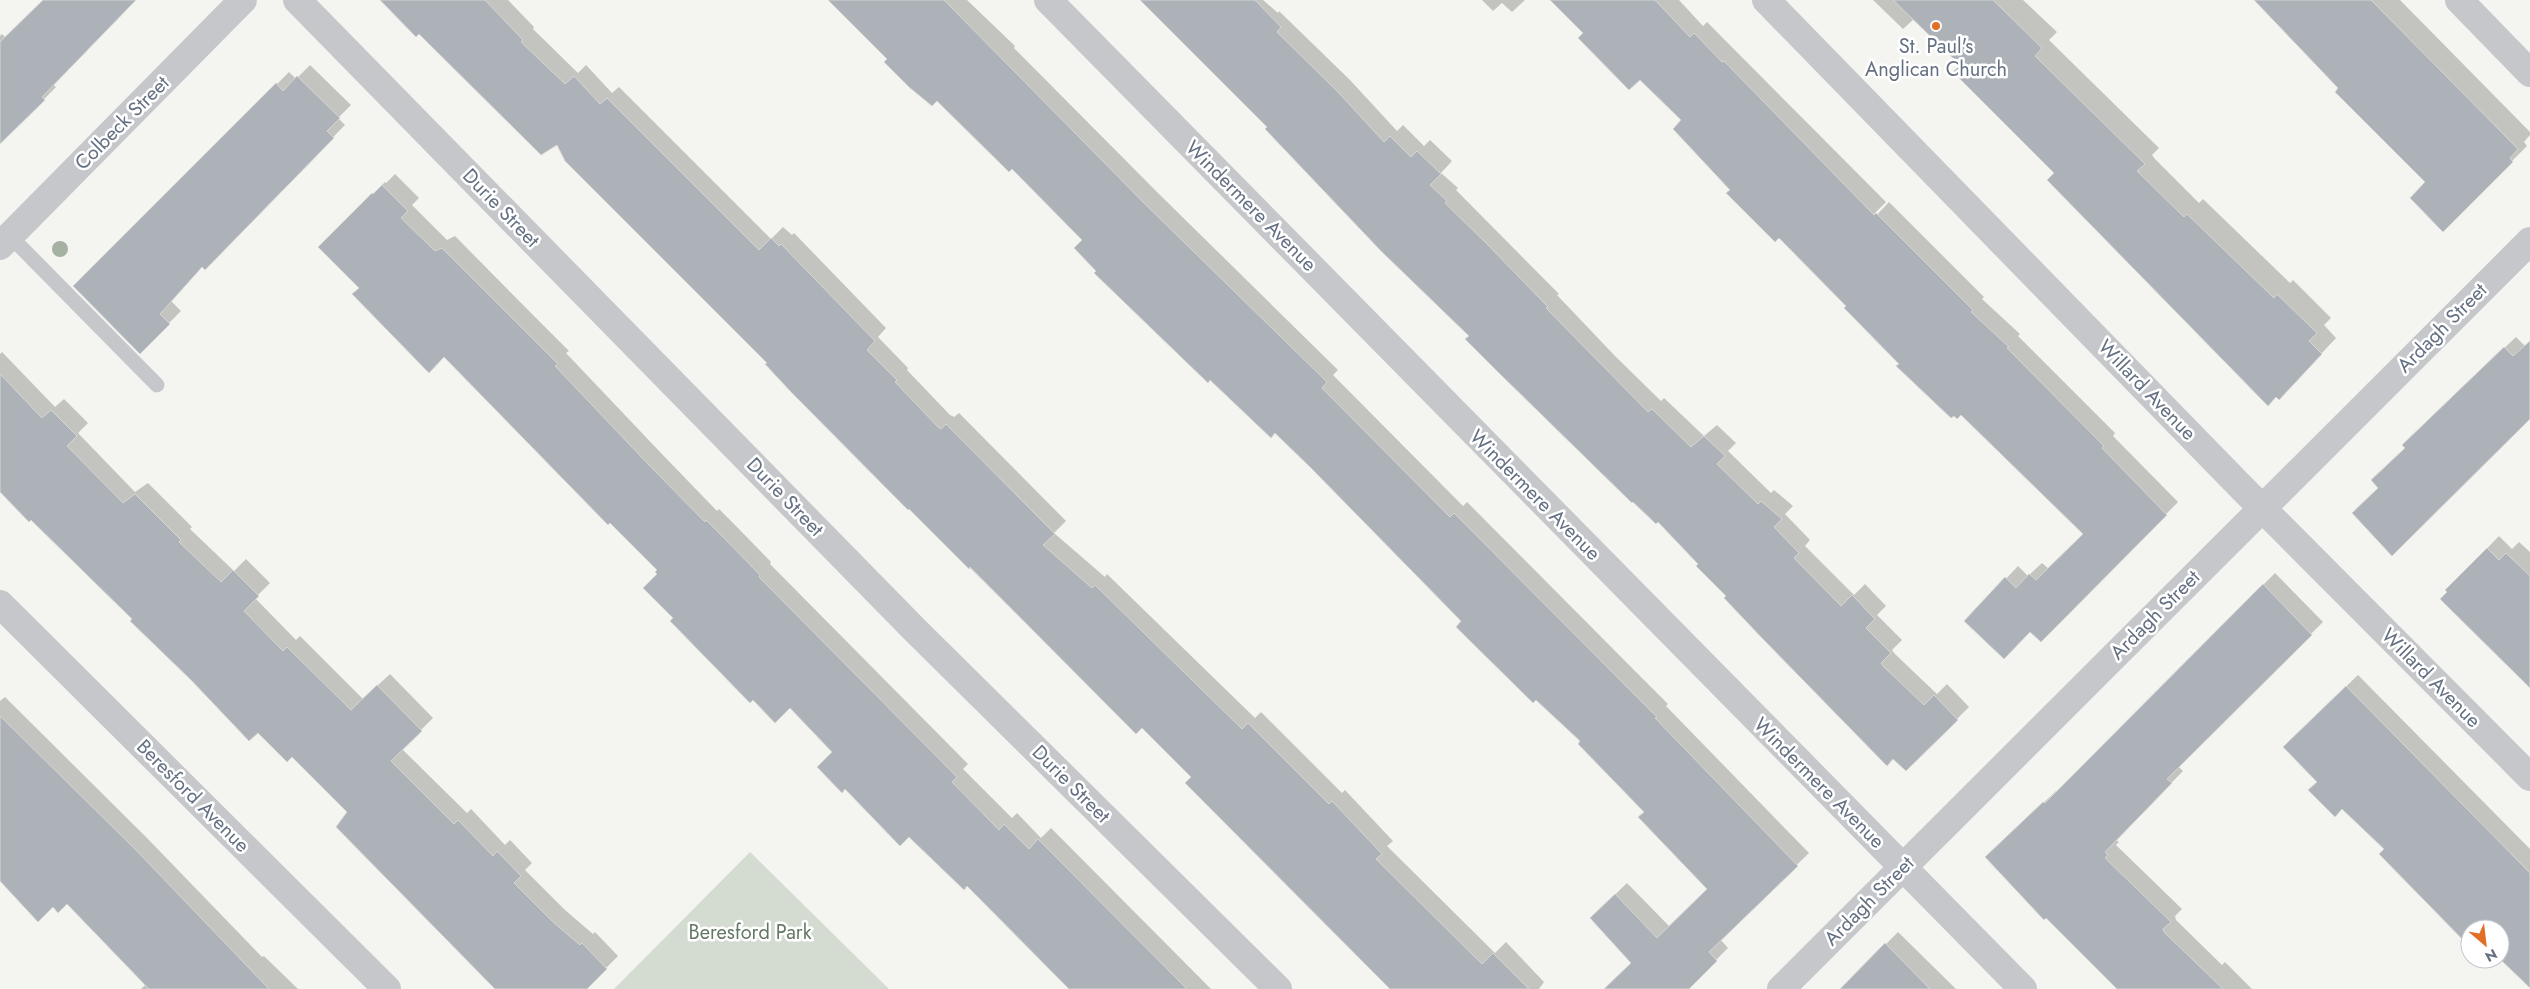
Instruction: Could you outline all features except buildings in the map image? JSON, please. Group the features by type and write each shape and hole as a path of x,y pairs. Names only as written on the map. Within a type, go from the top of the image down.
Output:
{"street":[{"name":"Colbeck Street","path":"5,241 244,0"},
{"name":"Durie Street","path":"297,0 914,629 1278,989"},
{"name":"Windermere Avenue","path":"1048,0 2023,989"},
{"name":"Willard Avenue","path":"1766,0 2262,508 2530,777"},
{"path":"2460,0 2530,73"},
{"name":"Ardagh Street","path":"1781,989 2530,241"},
{"name":"Beresford Avenue","path":"0,604 387,989"}],"lane":[{"path":"5,241 158,385"}],"green space":[{"name":"Beresford Park","path":"750,852 889,989 614,989"}],"place":[{"name":"St. Paul's Anglican Church","path":"1936,26"}]}
